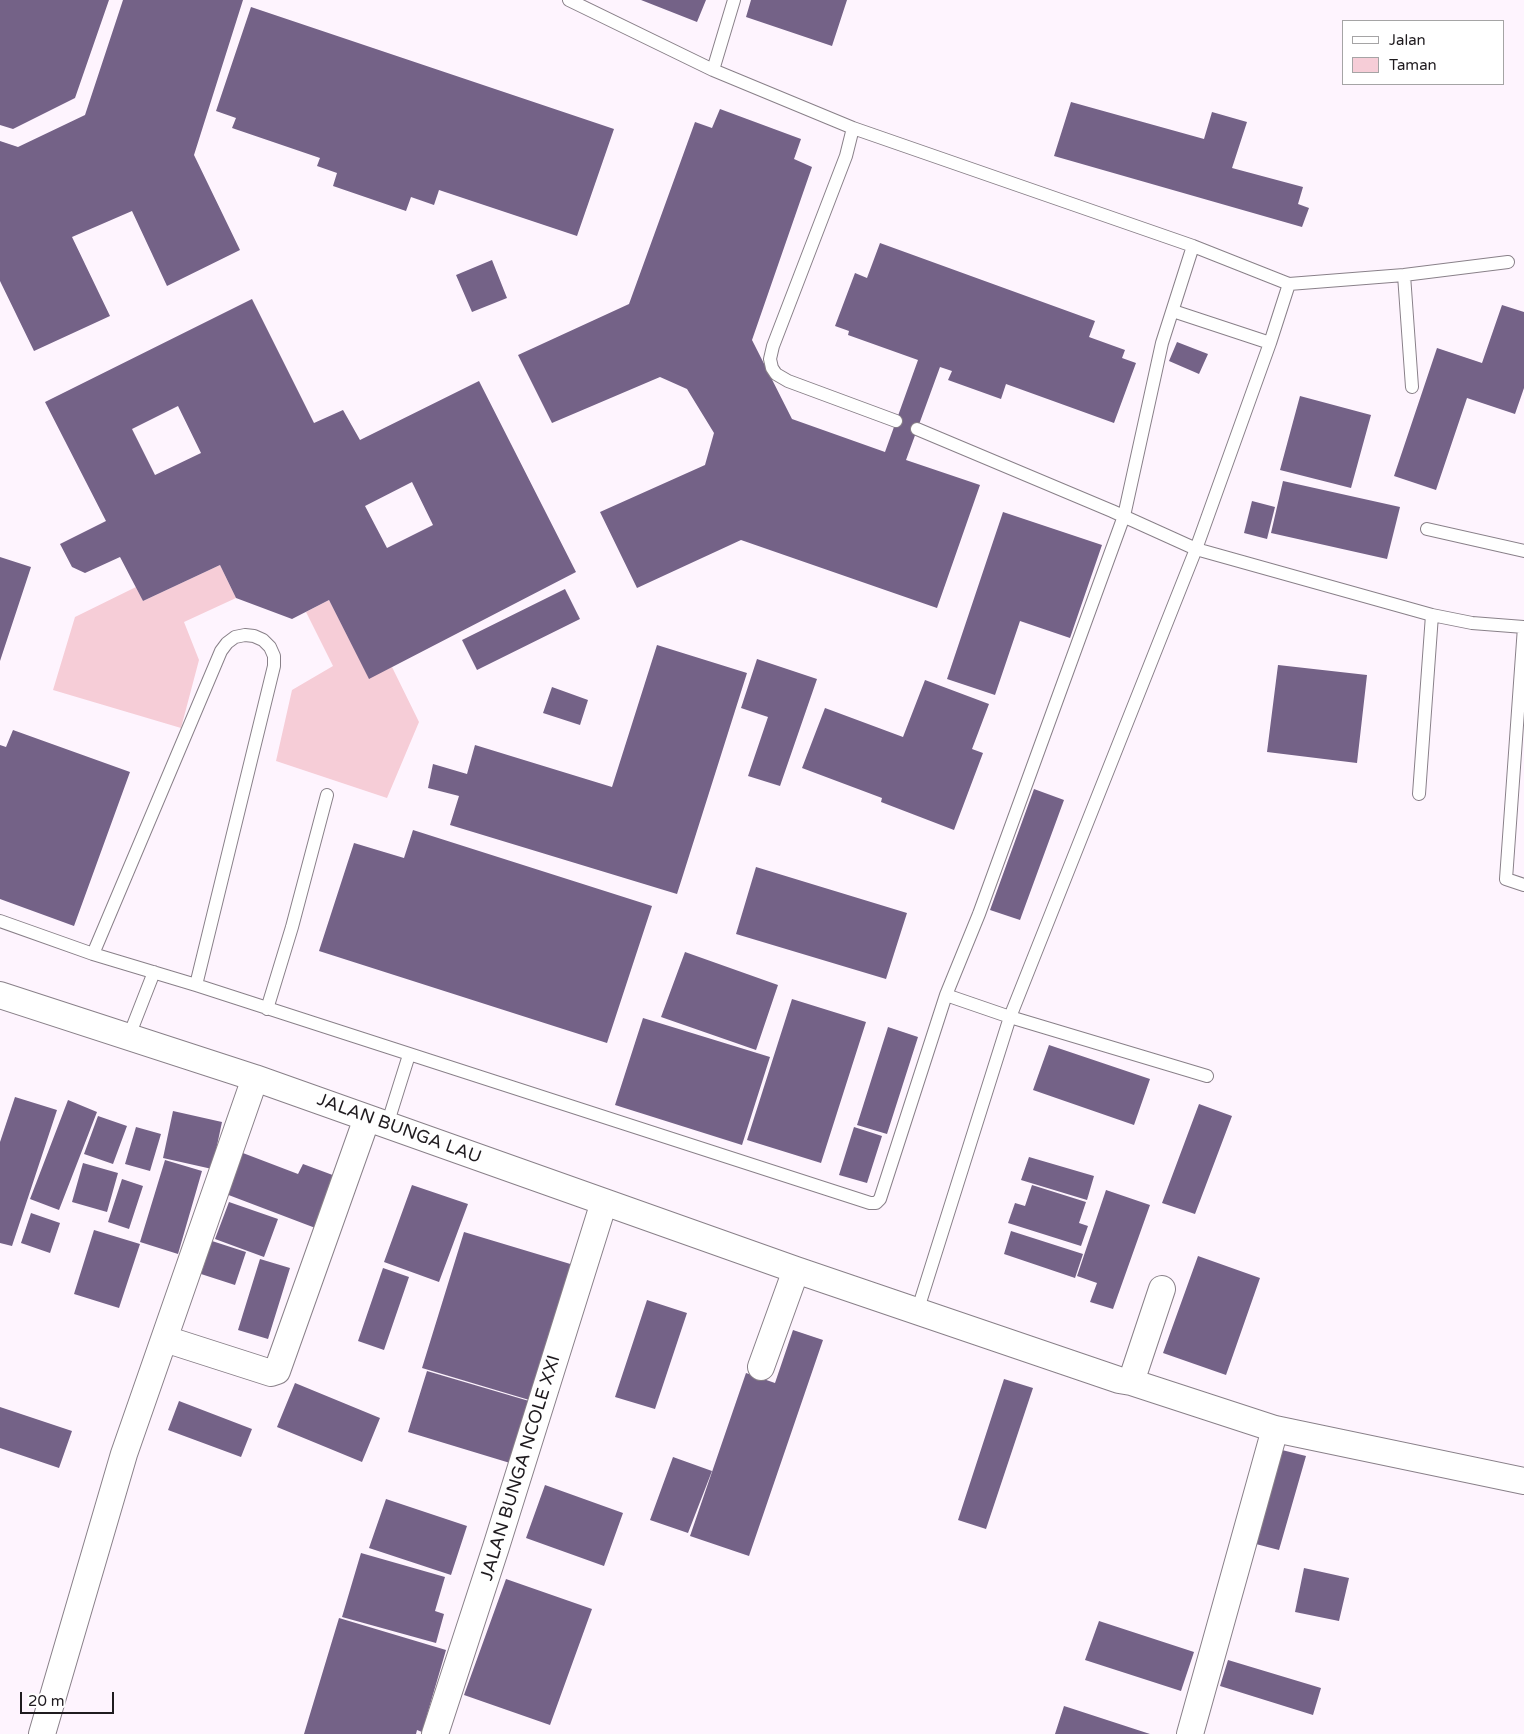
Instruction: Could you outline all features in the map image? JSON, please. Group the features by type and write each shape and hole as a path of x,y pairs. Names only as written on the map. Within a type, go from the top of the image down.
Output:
{"street":[{"name":"JALAN BUNGA LAU","path":"0,995 255,1078 916,1312 1110,1377 1131,1382 1275,1429 1524,1481"},
{"path":"42,1734 124,1454 255,1078"},
{"path":"165,1339 271,1373 277,1371 376,1122"},
{"name":"JALAN BUNGA NCOLE XXI","path":"435,1734 496,1547 604,1202"},
{"path":"761,1367 796,1270"},
{"path":"1131,1382 1162,1289"},
{"path":"1190,1734 1275,1429"}],"lane":[{"path":"569,0 713,70 853,128 1193,246 1290,284 1404,275 1508,262"},
{"path":"713,70 734,0"},
{"path":"853,128 846,156 773,346 770,359 776,374 788,381 896,421"},
{"path":"0,921 93,954 196,985 870,1203 876,1203 880,1199 946,995 979,914 1124,516 1162,343 1193,246"},
{"path":"1404,275 1412,388"},
{"path":"916,1312 1010,1017 1196,549 1290,284"},
{"path":"1173,311 1270,343"},
{"path":"917,429 1124,516 1196,549 1432,615 1472,623 1524,627 1506,879 1524,885"},
{"path":"1427,529 1524,552"},
{"path":"1419,794 1432,615"},
{"path":"93,954 221,651 235,637 254,636 263,640 270,647 274,656 274,666 196,985"},
{"path":"267,1008 292,927 327,795"},
{"path":"129,1036 154,972"},
{"path":"946,995 1010,1017 1207,1076"},
{"path":"376,1122 409,1055"}],"green space":[{"path":"220,565 236,598 184,622 199,660 181,728 53,690 75,617 136,587 143,601"},
{"path":"329,600 369,678 392,667 419,722 387,798 276,761 292,690 333,666 306,612"}],"building":[{"path":"0,0 109,0 75,98 13,129 0,125"},
{"path":"123,0 243,0 194,155 240,250 167,286 132,211 72,237 110,316 34,351 0,281 0,141 18,147 85,115"},
{"path":"641,0 706,0 697,22"},
{"path":"751,0 847,0 832,46 746,17"},
{"path":"251,7 614,129 577,236 439,190 434,205 411,197 406,211 333,186 337,173 317,166 320,158 232,128 236,118 216,111"},
{"path":"1071,102 1204,139 1212,112 1247,122 1232,168 1303,187 1298,204 1309,208 1302,227 1054,156"},
{"path":"720,109 801,139 794,159 812,167 752,340 792,419 885,452 918,360 848,335 849,331 835,326 855,273 867,278 880,243 1095,321 1089,337 1125,350 1122,358 1136,363 1114,423 1006,384 1001,399 948,380 952,371 940,367 906,460 980,485 937,608 741,540 637,588 600,512 705,465 714,433 687,389 660,377 552,423 518,355 629,304 695,122 712,128"},
{"path":"492,260 507,298 472,312 456,275"},
{"path":"252,299 314,423 343,410 360,440 479,381 576,572 369,679 329,600 292,619 236,598 220,565 143,601 120,557 85,573 72,567 60,544 106,521 45,402","holes":["178,406 201,453 155,475 132,429","412,482 433,525 387,548 365,506"]},
{"path":"1502,305 1524,312 1524,388 1515,414 1467,398 1436,490 1394,476 1437,348 1482,363"},
{"path":"1177,342 1208,354 1199,374 1169,361"},
{"path":"1300,396 1371,415 1351,488 1280,470"},
{"path":"1283,481 1400,507 1387,559 1271,533"},
{"path":"1252,501 1275,507 1267,539 1244,533"},
{"path":"1003,512 1102,545 1070,638 1020,621 995,695 947,679"},
{"path":"0,557 31,567 0,661"},
{"path":"565,589 580,619 477,670 462,640"},
{"path":"657,645 747,673 677,894 450,825 459,796 428,788 433,764 467,774 475,745 612,787"},
{"path":"757,659 817,679 780,786 748,776 768,717 741,708"},
{"path":"1278,665 1367,675 1357,763 1267,752"},
{"path":"925,680 989,704 972,749 983,753 954,830 881,802 882,798 802,768 825,708 903,737"},
{"path":"552,687 588,700 580,725 543,713"},
{"path":"13,730 130,772 74,926 0,899 0,745 6,747"},
{"path":"1034,789 1064,800 1020,920 990,910"},
{"path":"413,830 652,906 607,1043 319,951 354,843 404,858"},
{"path":"756,867 907,913 886,979 736,934"},
{"path":"685,952 778,985 756,1050 661,1017"},
{"path":"792,999 866,1022 821,1163 747,1140"},
{"path":"643,1018 770,1057 742,1145 615,1105"},
{"path":"888,1027 918,1037 887,1134 857,1125"},
{"path":"1049,1045 1150,1079 1134,1125 1033,1090"},
{"path":"15,1097 57,1110 12,1246 0,1243 0,1142"},
{"path":"68,1100 97,1112 59,1210 30,1199"},
{"path":"1199,1104 1232,1116 1195,1214 1162,1203"},
{"path":"173,1111 222,1122 212,1169 163,1158"},
{"path":"98,1116 127,1126 113,1164 84,1154"},
{"path":"136,1127 161,1134 150,1171 125,1164"},
{"path":"854,1127 882,1136 867,1183 839,1175"},
{"path":"235,1150 298,1174 303,1164 338,1177 318,1229 218,1191"},
{"path":"1029,1157 1094,1176 1087,1200 1021,1180"},
{"path":"165,1160 202,1171 178,1254 140,1242"},
{"path":"83,1163 118,1173 107,1212 72,1202"},
{"path":"122,1179 143,1186 129,1229 108,1222"},
{"path":"412,1185 468,1204 439,1282 384,1262"},
{"path":"1032,1185 1086,1202 1079,1223 1088,1226 1081,1246 1008,1223 1015,1203 1025,1206"},
{"path":"1106,1190 1150,1205 1113,1309 1090,1302 1097,1283 1077,1276"},
{"path":"229,1202 278,1219 264,1257 215,1239"},
{"path":"31,1213 60,1223 50,1253 21,1243"},
{"path":"94,1230 140,1244 119,1308 74,1294"},
{"path":"1011,1231 1083,1254 1075,1278 1004,1254"},
{"path":"464,1232 577,1266 536,1402 422,1368"},
{"path":"212,1241 246,1252 235,1285 201,1274"},
{"path":"1198,1256 1260,1278 1226,1375 1163,1353"},
{"path":"260,1259 290,1268 268,1339 238,1330"},
{"path":"383,1268 409,1277 384,1350 358,1341"},
{"path":"647,1300 687,1313 655,1409 615,1397"},
{"path":"793,1330 823,1340 749,1556 690,1536 746,1373 775,1383"},
{"path":"427,1371 529,1401 510,1463 408,1432"},
{"path":"1004,1379 1033,1388 986,1529 958,1520"},
{"path":"295,1383 380,1418 362,1462 277,1427"},
{"path":"179,1401 252,1429 241,1457 168,1430"},
{"path":"0,1407 72,1431 59,1468 0,1448"},
{"path":"1278,1449 1306,1456 1279,1550 1252,1543"},
{"path":"673,1457 712,1471 688,1533 650,1520"},
{"path":"545,1485 623,1513 604,1566 526,1538"},
{"path":"386,1499 467,1526 451,1575 369,1548"},
{"path":"361,1553 445,1577 435,1611 444,1614 436,1643 342,1617"},
{"path":"1304,1568 1349,1578 1339,1621 1295,1612"},
{"path":"506,1579 592,1609 550,1725 464,1695"},
{"path":"339,1618 446,1650 422,1732 417,1730 416,1734 304,1734"},
{"path":"1099,1621 1194,1652 1181,1691 1085,1660"},
{"path":"1228,1660 1321,1688 1313,1715 1220,1686"},
{"path":"1064,1706 1150,1734 1055,1734"}]}
